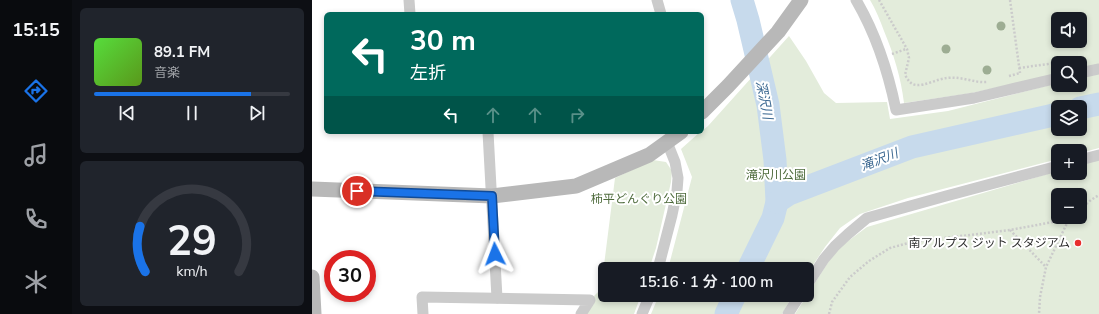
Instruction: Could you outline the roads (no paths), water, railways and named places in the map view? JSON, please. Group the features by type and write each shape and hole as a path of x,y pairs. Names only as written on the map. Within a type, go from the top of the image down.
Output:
{"street":[{"path":"409,0 410,12"},
{"path":"657,0 660,12"},
{"path":"704,110 778,32 801,0"},
{"path":"856,0 882,56 896,110 974,98 1051,80"},
{"path":"1087,72 1099,69"},
{"path":"488,134 497,298"},
{"path":"312,189 492,196 576,186 649,154 678,134"},
{"path":"660,262 672,215 678,178 675,162 667,142"},
{"path":"1087,158 1099,155"},
{"path":"814,274 835,246 867,218 1051,168"},
{"path":"312,276 314,314"},
{"path":"422,314 422,297 590,300 581,314"},
{"path":"642,314 647,302"},
{"path":"788,314 796,302"}],"waterway":[{"name":"深沢川","path":"742,0 768,105 775,160 777,202 773,218 751,262"},
{"name":"滝沢川","path":"1087,107 1099,104"},
{"name":"滝沢川","path":"777,202 789,194 912,147 1051,116"},
{"name":"滝沢川","path":"726,314 732,302"}],"place":[{"name":"南アルプス ジット スタジアム","path":"1078,243"}],"park label":[{"name":"滝沢川公園","path":"776,175"},
{"name":"柿平どんぐり公園","path":"639,199"}]}
